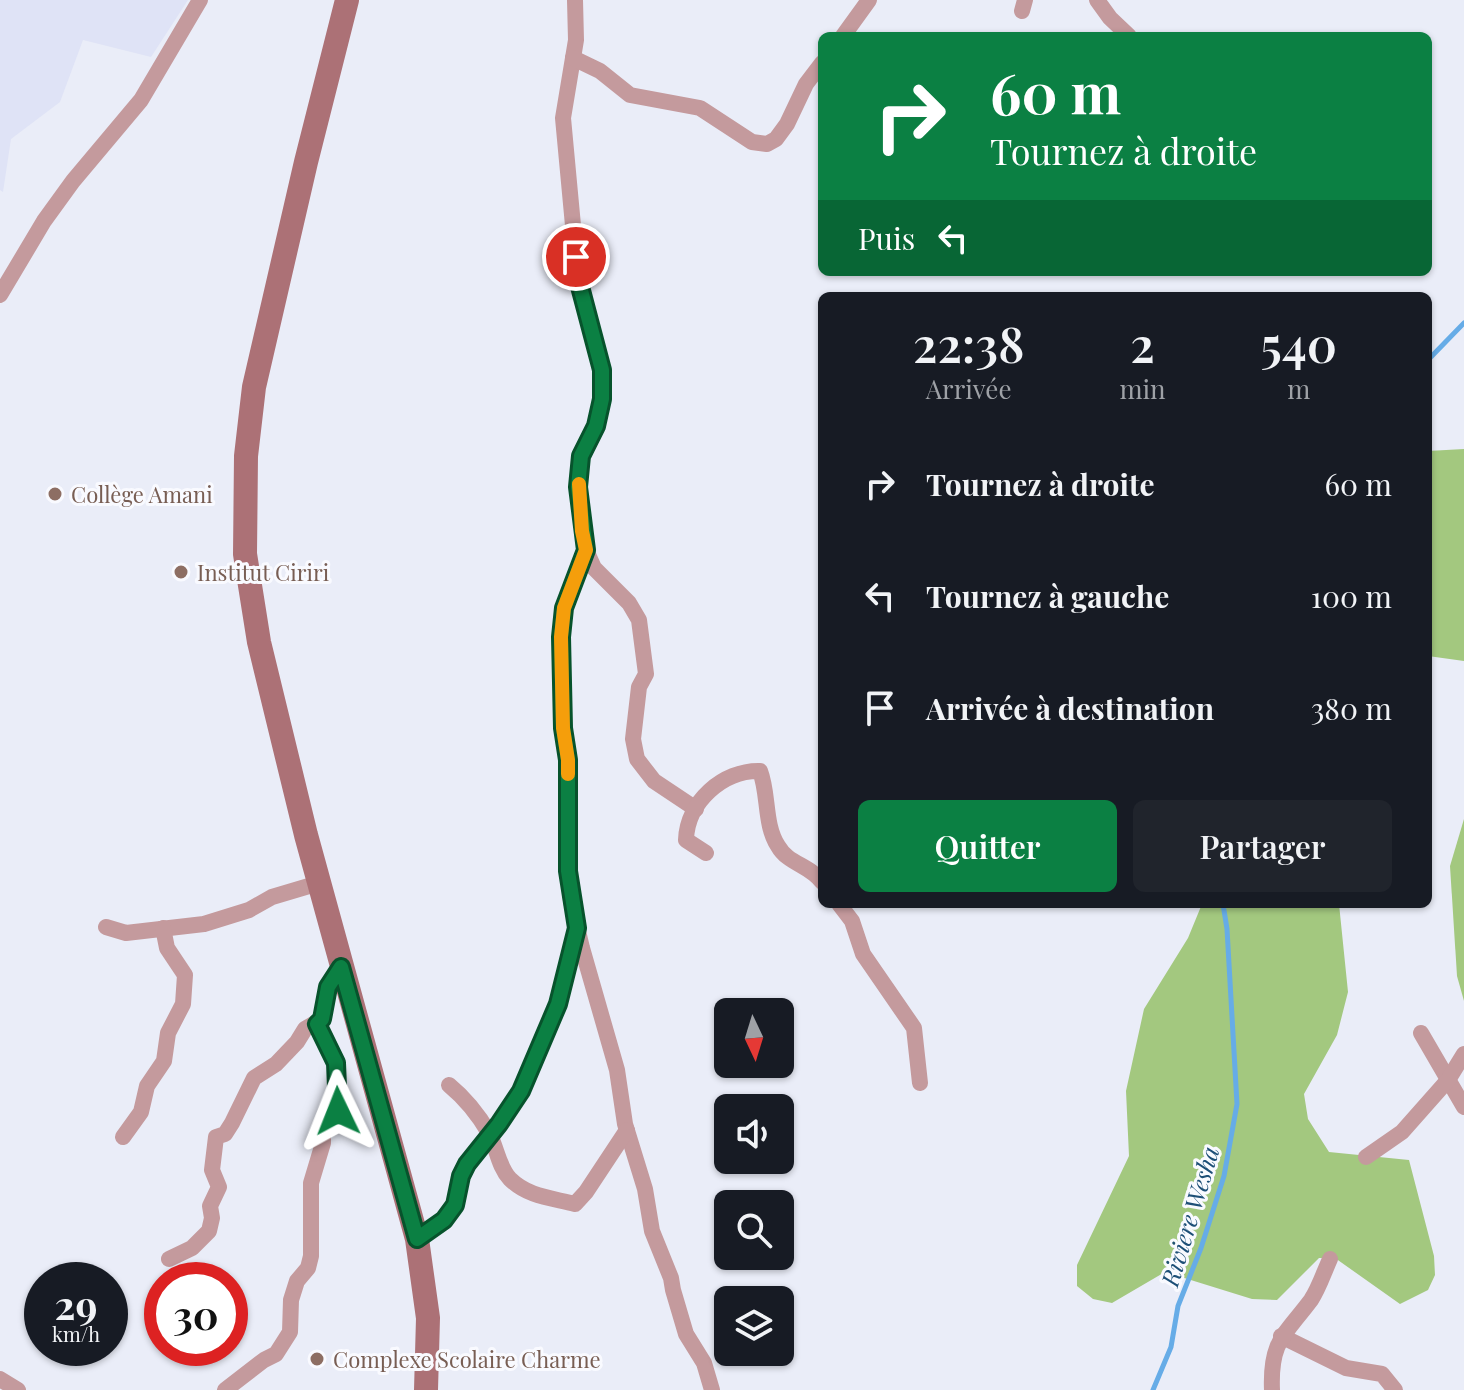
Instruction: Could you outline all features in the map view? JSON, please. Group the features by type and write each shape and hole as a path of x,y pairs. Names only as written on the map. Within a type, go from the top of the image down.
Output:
{"street":[{"path":"0,295 44,221 141,100 200,0"},
{"path":"347,0 254,387 246,456 245,554 251,600 275,715 417,1239 428,1318 426,1390"},
{"path":"575,0 576,40 563,118 570,214 578,279 602,370 602,399 596,426 581,456 578,487 586,550 594,568 629,603 639,620 646,674 639,687 633,739 637,759 654,781 696,809"},
{"path":"846,32 869,0"},
{"path":"1097,0 1125,32"},
{"path":"573,58 600,71 630,95 700,108 752,142 767,144 776,139 787,124 806,84 818,68"},
{"path":"586,550 564,608 561,637 563,728 568,760 568,871 577,928 617,1070 619,1096 645,1189 652,1231 671,1278 686,1334 704,1363 712,1390"},
{"path":"706,853 686,840 686,831 696,809 709,791 721,782 746,771 760,771 778,847 790,860 810,870 818,878"},
{"path":"106,927 126,933 204,924 249,910 272,897 319,883"},
{"path":"842,908 852,921 863,954 914,1028 920,1083"},
{"path":"123,1137 141,1112 147,1086 164,1061 168,1033 183,1004 185,975 167,948 163,928"},
{"path":"417,1239 444,1220 455,1205 467,1164 491,1136 521,1091 564,987 577,928"},
{"path":"169,1259 192,1248 209,1231 212,1218 210,1206 219,1187 212,1170 216,1137 225,1134 254,1078 276,1064 305,1029 322,1019 328,987 341,967"},
{"path":"225,1390 276,1354 290,1332 291,1300 297,1281 308,1268 311,1256 311,1183 323,1134 338,1111 336,1063 317,1024"},
{"path":"1421,1033 1464,1107"},
{"path":"1366,1157 1402,1132 1448,1080 1464,1054"},
{"path":"449,1085 473,1106 491,1136 498,1160 510,1179 534,1194 575,1204 627,1130"},
{"path":"1272,1390 1273,1358 1281,1336 1313,1297 1330,1259"},
{"path":"1281,1336 1346,1368 1382,1374 1395,1390"},
{"path":"0,1379 18,1390"}],"shaded area":[{"path":"0,0 188,0 151,57 83,40 60,102 11,139 3,192 0,190"}],"green space":[{"path":"1464,449 1464,661 1432,657 1432,451"},
{"path":"1464,819 1464,1001 1457,976 1450,866"},
{"path":"1200,908 1339,908 1348,992 1337,1035 1304,1094 1308,1119 1329,1152 1409,1160 1434,1256 1435,1275 1428,1290 1400,1304 1335,1258 1319,1258 1277,1300 1252,1299 1165,1272 1112,1303 1093,1299 1077,1286 1077,1265 1129,1156 1126,1091 1144,1009 1188,938"}],"waterway":[{"name":"Riviere Wesha","path":"1432,356 1464,323"},
{"name":"Riviere Wesha","path":"1153,1390 1171,1347 1178,1306 1224,1176 1237,1104 1224,908"}],"slow traffic":[{"path":"568,774 561,694 561,637 564,608 586,550 579,484"}],"place":[{"name":"Collège Amani","path":"55,494"},
{"name":"Institut Ciriri","path":"181,572"},
{"name":"Complexe Scolaire Charme","path":"317,1359"}],"route":[{"path":"338,1111 336,1063 317,1024 322,1019 328,987 341,967 417,1239 434,1229 455,1205 467,1164 491,1136 521,1091 564,987 577,928 568,871 568,760 561,694 561,637 564,608 586,550 578,487 581,456 596,426 602,399 602,370 578,279 576,257"}]}
